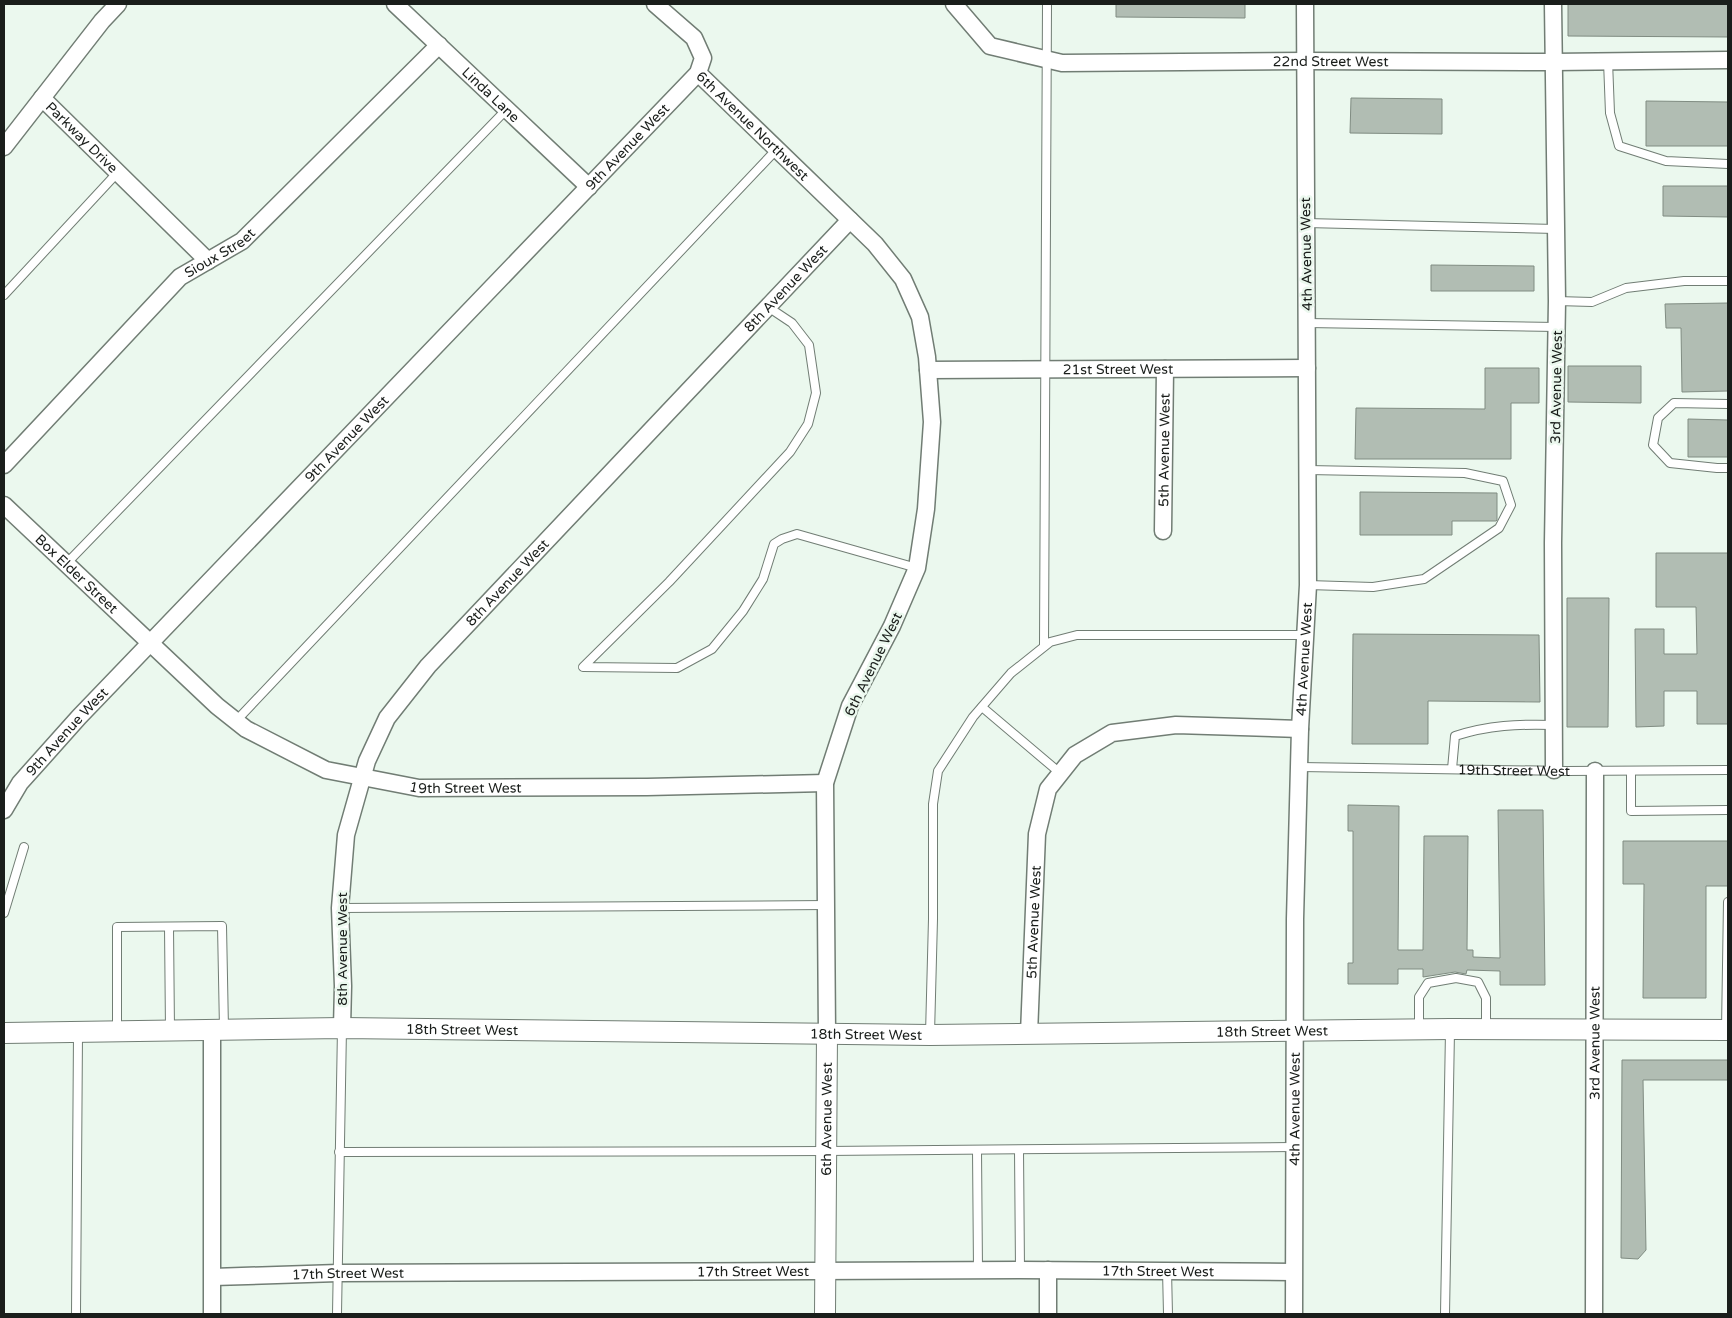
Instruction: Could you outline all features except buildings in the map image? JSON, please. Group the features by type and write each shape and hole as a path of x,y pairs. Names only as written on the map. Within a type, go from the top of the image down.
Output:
{"street":[{"name":"Parkway Drive","path":"118,4 102,20 42,98 208,261"},
{"name":"Linda Lane","path":"395,4 589,187"},
{"name":"6th Avenue Northwest","path":"655,4 694,38 703,58 698,73 850,220"},
{"name":"22nd Street West","path":"954,4 990,46 1062,62 1728,60"},
{"name":"4th Avenue West","path":"1294,1314 1295,919 1300,728 1308,585 1306,4"},
{"name":"3rd Avenue West","path":"1553,4 1557,301 1553,543 1554,770"},
{"name":"Sioux Street","path":"4,465 180,277 242,241 438,45"},
{"name":"9th Avenue West","path":"4,810 20,783 79,717 698,73"},
{"path":"4,147 42,98"},
{"name":"8th Avenue West","path":"342,1028 340,908 346,835 366,760 387,718 428,666 850,220"},
{"name":"6th Avenue West","path":"825,1314 827,905 825,783 850,706 892,626 916,568 926,509 932,422 928,370 920,318 903,280 875,244 850,220"},
{"name":"21st Street West","path":"928,370 1307,368"},
{"name":"5th Avenue West","path":"1163,531 1165,369"},
{"name":"Box Elder Street","path":"4,505 150,643"},
{"name":"19th Street West","path":"150,643 217,706 246,729 326,770 419,788 648,787 825,783"},
{"path":"1060,773 1075,755 1112,733 1176,725 1300,728"},
{"name":"3rd Avenue West","path":"1594,1314 1595,771"},
{"name":"5th Avenue West","path":"1029,1034 1037,834 1048,788 1060,773"},
{"name":"18th Street West","path":"4,1033 342,1028 930,1035 1419,1029 1727,1030"},
{"path":"212,1314 218,1030"},
{"name":"17th Street West","path":"213,1277 338,1273 978,1270 1294,1272"},
{"path":"1048,1270 1048,1314"}],"lane":[{"path":"1044,646 1047,4"},
{"path":"1608,61 1610,113 1620,146 1666,161 1728,164"},
{"path":"66,564 507,109"},
{"path":"236,721 777,149"},
{"path":"4,294 118,172"},
{"path":"1306,223 1556,229"},
{"path":"1557,301 1592,302 1626,288 1684,281 1728,281"},
{"path":"768,307 792,323 809,346 816,393 808,424 790,452 669,582 583,667 677,668 712,649 743,611 762,579 774,544 797,534 916,568"},
{"path":"1307,323 1557,327"},
{"path":"1728,404 1674,403 1658,418 1653,445 1670,462 1728,468"},
{"path":"1308,470 1465,473 1503,481 1511,505 1499,528 1424,579 1373,587 1308,585"},
{"path":"930,1035 934,919 933,804 938,771 973,717 1011,672 1050,642 1077,635 1306,635"},
{"path":"982,707 1060,773"},
{"path":"1452,769 1455,736 1478,729 1513,724 1554,725"},
{"name":"19th Street West","path":"1300,767 1595,771 1728,770"},
{"path":"1631,770 1631,811 1728,810"},
{"path":"4,913 24,847"},
{"path":"1727,1030 1728,902"},
{"path":"340,908 827,905"},
{"path":"117,1031 117,928 222,926 218,1030"},
{"path":"169,927 170,1030"},
{"path":"1419,1029 1419,997 1428,983 1456,978 1478,982 1486,998 1486,1029"},
{"path":"337,1314 342,1028"},
{"path":"1445,1314 1450,1029"},
{"path":"76,1314 78,1032"},
{"path":"340,1152 826,1152 1293,1147"},
{"path":"977,1150 978,1270"},
{"path":"1019,1150 1020,1270"},
{"path":"1167,1270 1168,1314"}]}
